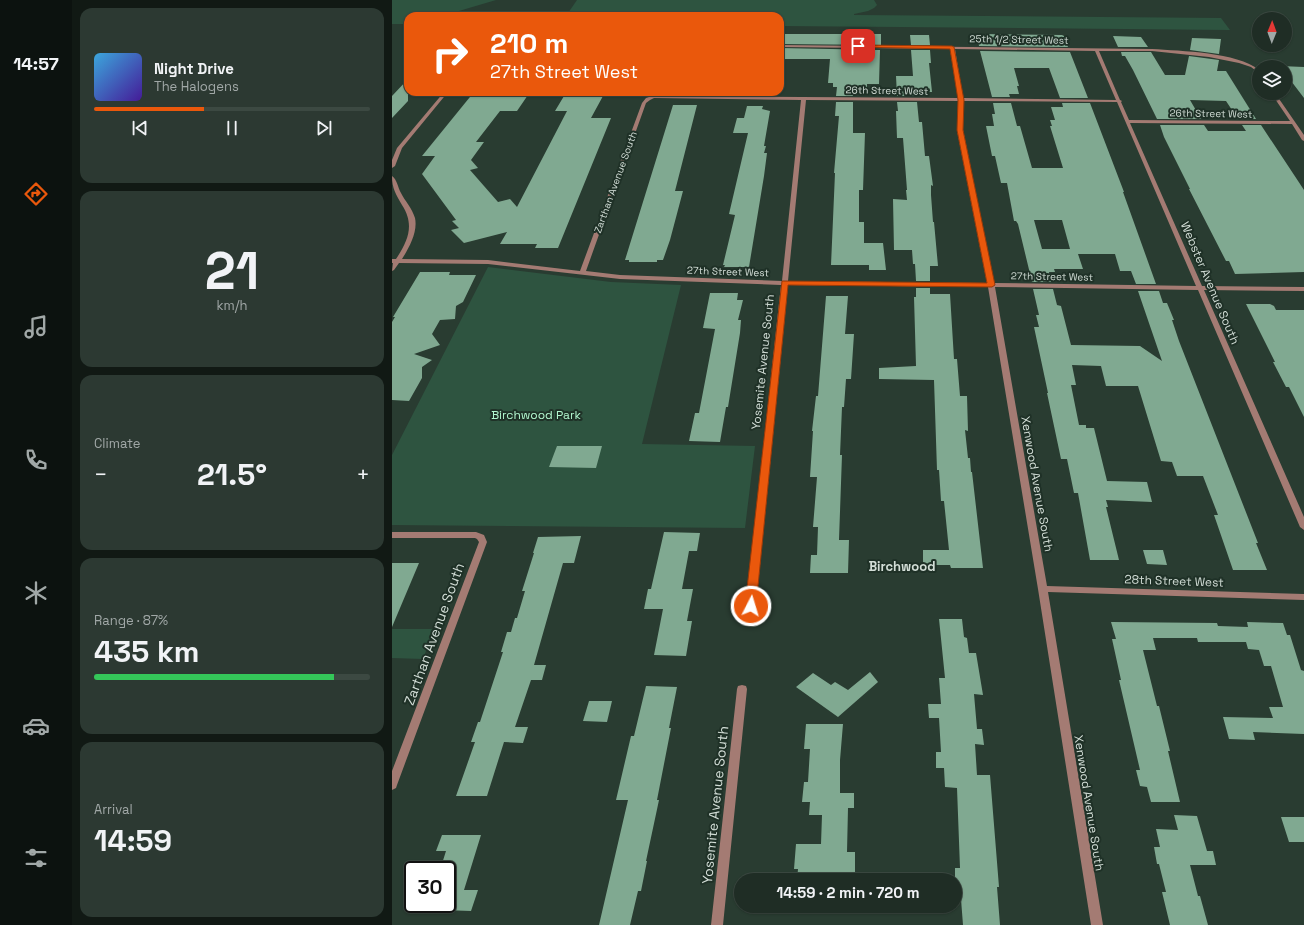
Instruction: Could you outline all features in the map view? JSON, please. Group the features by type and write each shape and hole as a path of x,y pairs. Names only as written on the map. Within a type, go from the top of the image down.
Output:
{"street":[{"name":"25th 1/2 Street West","path":"784,46 1146,50 1180,52 1232,60 1252,68"},
{"name":"Xenwood Avenue South","path":"952,47 961,100 960,130 992,285 1097,925"},
{"name":"Webster Avenue South","path":"1096,49 1129,121 1304,526"},
{"path":"392,166 400,148 443,96"},
{"name":"26th Street West","path":"654,97 1120,101"},
{"name":"Zarthan Avenue South","path":"582,273 644,103 648,99 654,97"},
{"name":"Yosemite Avenue South","path":"751,606 804,98"},
{"path":"1277,100 1304,139"},
{"name":"26th Street West","path":"1129,121 1292,123"},
{"path":"392,178 394,187 411,213 412,222 411,235 395,261 392,269"},
{"name":"27th Street West","path":"395,261 488,262 620,277 784,283 1304,289"},
{"name":"Zarthan Avenue South","path":"392,535 476,535 481,537 483,542 392,785"},
{"name":"28th Street West","path":"1043,589 1304,597"},
{"name":"Yosemite Avenue South","path":"717,925 742,689"}],"green space":[{"path":"392,0 496,0 456,12 404,12 404,24 392,24"},
{"path":"577,0 874,0 877,5 874,8 854,15 1221,18 1230,30 784,26 784,12 569,12"},
{"name":"Birchwood Park","path":"488,267 611,282 681,285 642,444 755,446 745,528 392,525 392,455"},
{"path":"392,629 434,629 423,659 392,658"}],"building":[{"path":"784,34 881,34 881,45 784,44"},
{"path":"977,34 1062,35 1064,36 1068,47 979,46"},
{"path":"910,35 929,35 930,45 911,45"},
{"path":"1113,36 1141,37 1148,47 1118,47"},
{"path":"1192,38 1221,39 1219,54 1190,50"},
{"path":"784,48 880,50 879,84 867,84 867,87 854,87 853,96 836,96 837,87 833,87 833,83 828,83 830,59 784,59"},
{"path":"911,50 930,50 931,63 929,63 932,92 916,92 916,96 897,96 896,76 913,76"},
{"path":"980,51 1070,52 1088,98 1060,98 1049,68 1014,68 1019,86 1017,86 1019,94 1009,94 1010,97 992,97"},
{"path":"1121,52 1151,52 1165,75 1185,75 1189,56 1219,60 1217,71 1226,71 1256,119 1238,119 1226,101 1190,100 1201,119 1157,119 1133,70 1125,56 1122,56"},
{"path":"1292,66 1304,67 1304,98 1292,82"},
{"path":"404,83 404,96 408,96 408,101 392,118 392,96"},
{"path":"471,96 527,96 517,111 500,111 476,142 484,142 471,160 478,168 470,170 498,202 510,199 517,207 567,111 555,111 564,96 603,96 591,118 611,118 558,248 535,248 537,244 500,244 507,232 464,243 451,230 459,228 452,221 456,220 422,174 435,156 422,156"},
{"path":"836,102 853,102 853,133 865,133 863,190 859,190 859,222 864,222 864,243 883,243 886,270 869,270 869,265 831,265 834,173 839,116 835,116"},
{"path":"897,102 917,102 919,122 922,122 925,156 929,156 933,186 931,185 931,195 938,266 930,266 930,281 916,281 912,250 894,250 893,199 907,200 903,138 897,138"},
{"path":"993,103 1011,103 1017,126 1020,126 1032,168 1063,168 1050,126 1052,126 1050,120 1055,120 1051,107 1063,107 1062,103 1090,103 1124,192 1156,284 1136,284 1131,271 1120,271 1115,254 1078,254 1083,269 1054,269 1055,272 1049,272 1051,282 1032,282 1018,224 1014,221 1007,183 1001,183 995,156 992,156 986,126 994,126 992,114 995,114","holes":["1034,220 1062,220 1070,249 1042,249"]},
{"path":"673,105 697,105 675,191 683,191 670,240 663,260 657,260 657,262 629,262 629,260 625,260"},
{"path":"747,106 763,106 762,109 770,111 764,146 766,146 764,153 767,153 764,176 749,267 724,267 725,265 723,265 735,215 729,214 748,133 733,133 737,118 744,118"},
{"path":"1160,125 1204,125 1208,131 1246,131 1242,125 1261,125 1304,190 1304,272 1235,274 1229,261 1226,261 1189,189 1164,137"},
{"path":"420,272 450,272 449,275 476,275 463,302 456,306 455,319 440,320 432,334 440,345 414,354 432,360 422,367 422,378 409,401 392,400 392,322 395,317 393,317"},
{"path":"916,288 930,288 930,294 950,294 954,359 957,359 960,396 967,396 968,431 965,430 968,458 970,458 972,472 983,568 951,568 950,565 923,565 923,550 949,550 944,501 941,501 939,470 937,470 934,380 879,379 879,368 916,366 914,297 916,297"},
{"path":"1033,289 1053,289 1057,305 1061,306 1071,345 1140,346 1162,361 1138,291 1159,291 1163,303 1167,303 1174,320 1172,320 1179,341 1258,543 1256,543 1267,570 1233,570 1214,515 1218,515 1203,476 1177,476 1172,462 1161,461 1138,386 1106,386 1101,366 1072,365 1076,385 1071,385 1079,425 1086,425 1086,428 1094,428 1107,481 1147,482 1152,502 1106,500 1108,507 1106,507 1119,560 1090,560 1078,493 1074,493 1067,459 1061,459 1047,393 1034,327 1039,327 1036,315 1039,315"},
{"path":"710,293 738,293 737,300 743,300 738,320 741,320 740,333 728,407 726,407 720,442 689,441 695,413 699,413 715,329 703,328"},
{"path":"826,296 848,296 845,334 854,334 851,379 846,379 844,407 842,407 840,455 842,455 839,540 849,540 848,573 810,573 811,555 817,555 818,527 813,527 817,477 810,477 812,431 816,396 818,396"},
{"path":"1246,304 1270,304 1274,306 1276,310 1304,310 1304,417 1289,387 1286,387 1273,362 1275,362"},
{"path":"557,446 602,446 596,468 549,467"},
{"path":"664,532 700,533 697,551 689,551 682,589 693,589 687,621 692,621 686,656 654,655 663,609 644,609 648,589 651,589"},
{"path":"581,536 574,563 563,563 534,665 546,665 542,680 531,680 515,727 528,727 523,743 504,742 487,796 456,796 475,742 471,742 478,722 480,722 503,652 501,652 507,632 511,632 515,618 517,618 525,591 522,591 538,537"},
{"path":"1143,550 1163,550 1167,565 1147,564"},
{"path":"392,563 419,563 392,627"},
{"path":"939,619 962,619 964,637 967,638 969,653 976,653 983,695 974,694 977,729 982,729 984,745 975,744 977,775 990,775 999,887 997,887 1000,925 963,925 962,873 955,873 955,868 960,868 957,788 945,787 944,768 936,768 936,752 941,752 939,718 929,718 928,704 941,704 939,678 945,678"},
{"path":"1111,622 1217,623 1218,626 1248,627 1247,622 1283,623 1287,635 1290,635 1301,670 1304,671 1304,734 1253,732 1255,740 1229,739 1223,717 1273,718 1269,707 1283,707 1271,666 1264,666 1259,650 1248,649 1246,642 1198,642 1197,638 1153,638 1156,650 1143,650 1170,751 1168,751 1180,802 1151,802 1147,787 1140,786 1136,770 1140,770 1119,680 1121,680 1112,639 1116,639"},
{"path":"870,672 878,682 838,717 796,687 813,673 831,685 835,682 848,690"},
{"path":"646,686 677,687 669,728 671,728 657,800 659,800 641,891 638,891 630,925 599,925 628,800 616,800 631,736 634,736"},
{"path":"589,701 612,701 607,722 583,721"},
{"path":"806,724 843,724 840,760 840,793 854,793 854,808 848,808 847,852 855,852 855,873 798,873 798,869 794,869 796,844 821,844 822,815 809,815 810,802 802,802 804,782 808,782 810,749 804,749"},
{"path":"1174,815 1197,816 1207,851 1213,851 1216,865 1190,865 1198,896 1200,896 1208,925 1170,925 1162,892 1166,892 1159,864 1157,864 1154,847 1160,847 1156,829 1178,830"},
{"path":"1281,817 1304,817 1304,842 1289,842"},
{"path":"442,835 481,835 464,890 478,890 471,911 456,910 456,861 443,861 446,851 436,851"}],"district":[{"name":"Birchwood","path":"902,566"}],"route":[{"path":"751,606 784,283 992,285 960,130 961,100 952,47 858,46"}]}
